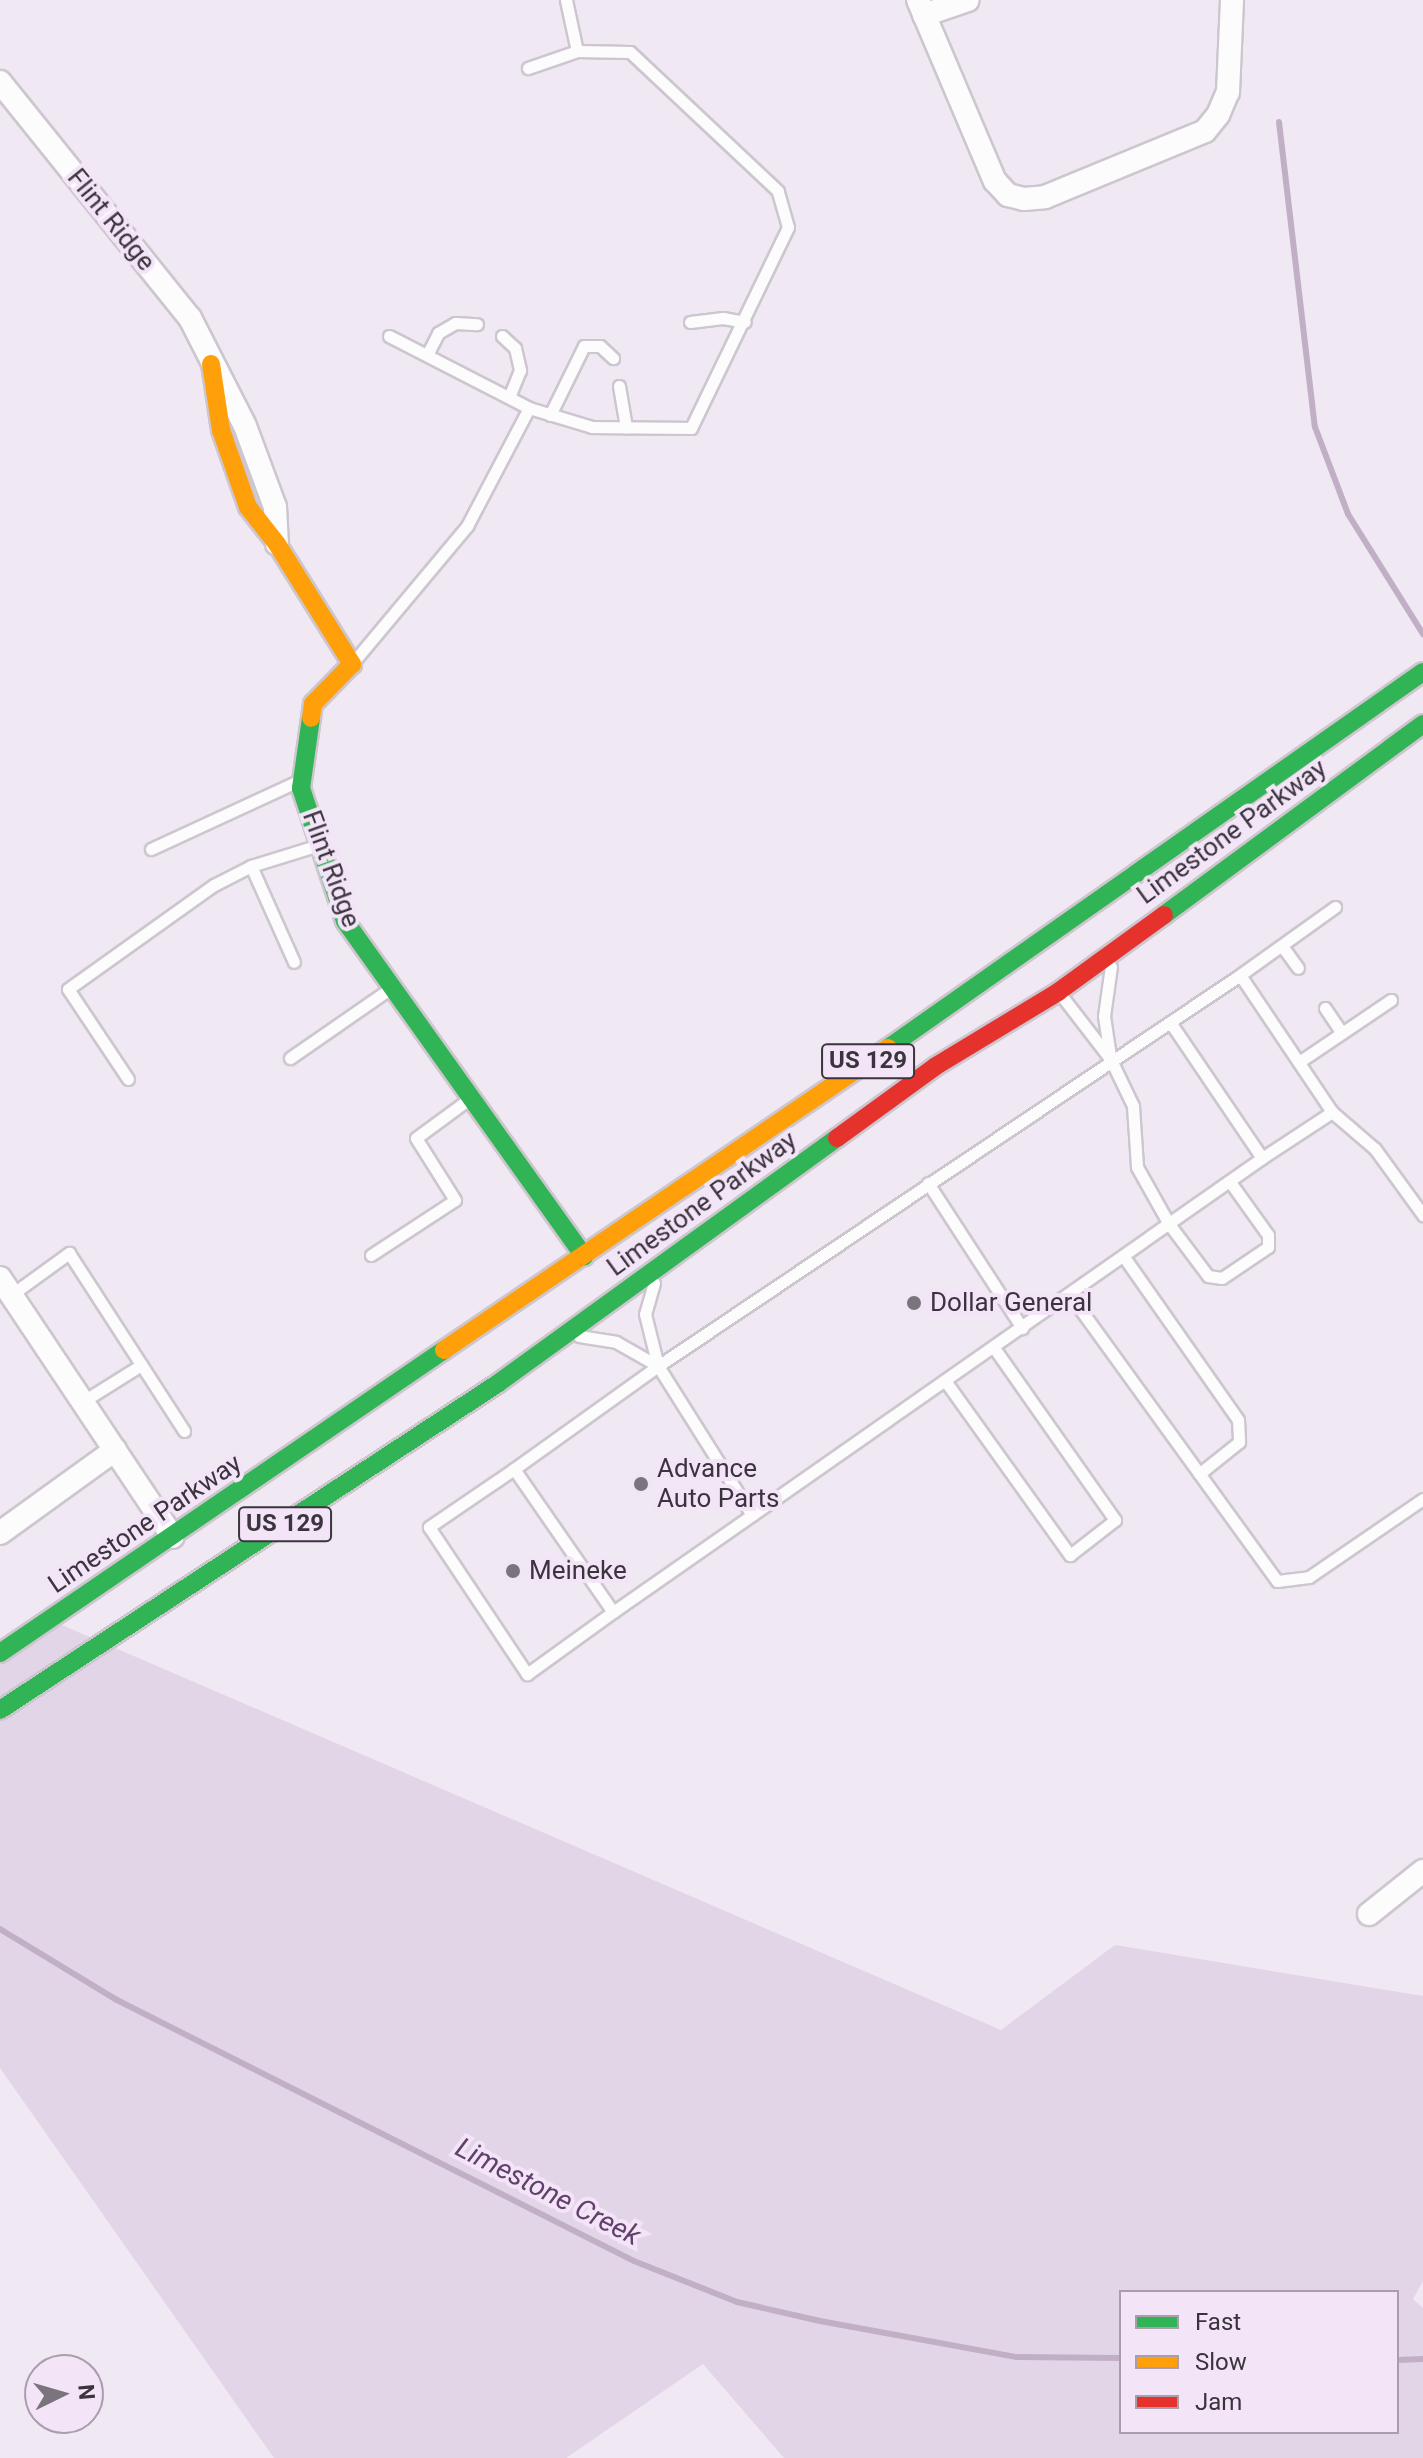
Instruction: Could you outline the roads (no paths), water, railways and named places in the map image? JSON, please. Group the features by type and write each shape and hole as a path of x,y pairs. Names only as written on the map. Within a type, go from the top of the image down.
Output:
{"main road":[{"name":"Flint Ridge","path":"211,364 221,430 248,507 277,544 352,664 313,704 301,788 345,921 584,1256"},
{"name":"Limestone Parkway","path":"0,1653 180,1548 584,1256 1033,954 1423,672"},
{"name":"Limestone Parkway","path":"0,1710 201,1580 566,1334 936,1066 1121,945 1423,724"},
{"path":"180,1548 201,1580"}],"street":[{"path":"968,0 921,8 995,181 1008,195 1024,199 1045,197 1205,131 1218,115 1228,92 1232,0"},
{"name":"Flint Ridge","path":"0,82 190,318 245,426 275,507 277,544"},
{"path":"238,480 261,470"},
{"path":"4,1291 180,1548"},
{"path":"0,1533 115,1450"},
{"path":"1369,1914 1423,1871"}],"lane":[{"path":"566,0 577,51"},
{"path":"389,336 529,408 550,415 592,427 691,428 745,322 788,227 778,191 630,52 577,51 528,68"},
{"path":"690,322 723,318 745,322"},
{"path":"427,355 438,333 455,323 477,324"},
{"path":"502,336 515,348 520,370 509,397"},
{"path":"550,415 584,346 600,346 613,358"},
{"path":"619,386 626,427"},
{"path":"352,664 467,526 529,408"},
{"path":"151,849 302,779"},
{"path":"128,1079 68,989 214,885 251,866 320,845"},
{"path":"251,866 294,962"},
{"path":"1332,1112 527,1674 429,1527 658,1366 1240,975 1335,907"},
{"path":"1111,1060 1104,1016 1108,971 1121,945"},
{"path":"1282,946 1298,968"},
{"path":"1240,975 1332,1112 1375,1149 1423,1215"},
{"path":"1055,986 1111,1060 1133,1106 1137,1167 1169,1224 1208,1276 1222,1278 1268,1247 1268,1235 1230,1182"},
{"path":"290,1058 391,988"},
{"path":"1299,1062 1391,1000"},
{"path":"1325,1008 1342,1033"},
{"path":"1170,1022 1262,1158"},
{"path":"371,1255 455,1200 416,1138 470,1099"},
{"path":"928,1183 1022,1328"},
{"path":"4,1291 69,1253 184,1431"},
{"path":"1124,1257 1238,1420 1239,1442 1199,1474"},
{"path":"659,1267 645,1314 658,1366 752,1515"},
{"path":"1070,1295 1277,1581 1309,1577 1423,1499"},
{"path":"566,1334 616,1342 658,1366"},
{"path":"946,1382 1070,1555 1115,1520 994,1348"},
{"path":"82,1402 141,1365"},
{"path":"514,1469 613,1612"}],"waterway":[{"path":"1279,122 1315,427 1348,514 1423,634"},
{"name":"Limestone Creek","path":"0,1929 115,1999 634,2261 737,2302 820,2321 1017,2357 1119,2358"},
{"name":"Limestone Creek","path":"1399,2360 1423,2359"}],"place":[{"name":"Dollar General","path":"914,1303"},
{"name":"Advance Auto Parts","path":"641,1484"},
{"name":"Meineke","path":"513,1571"}]}
